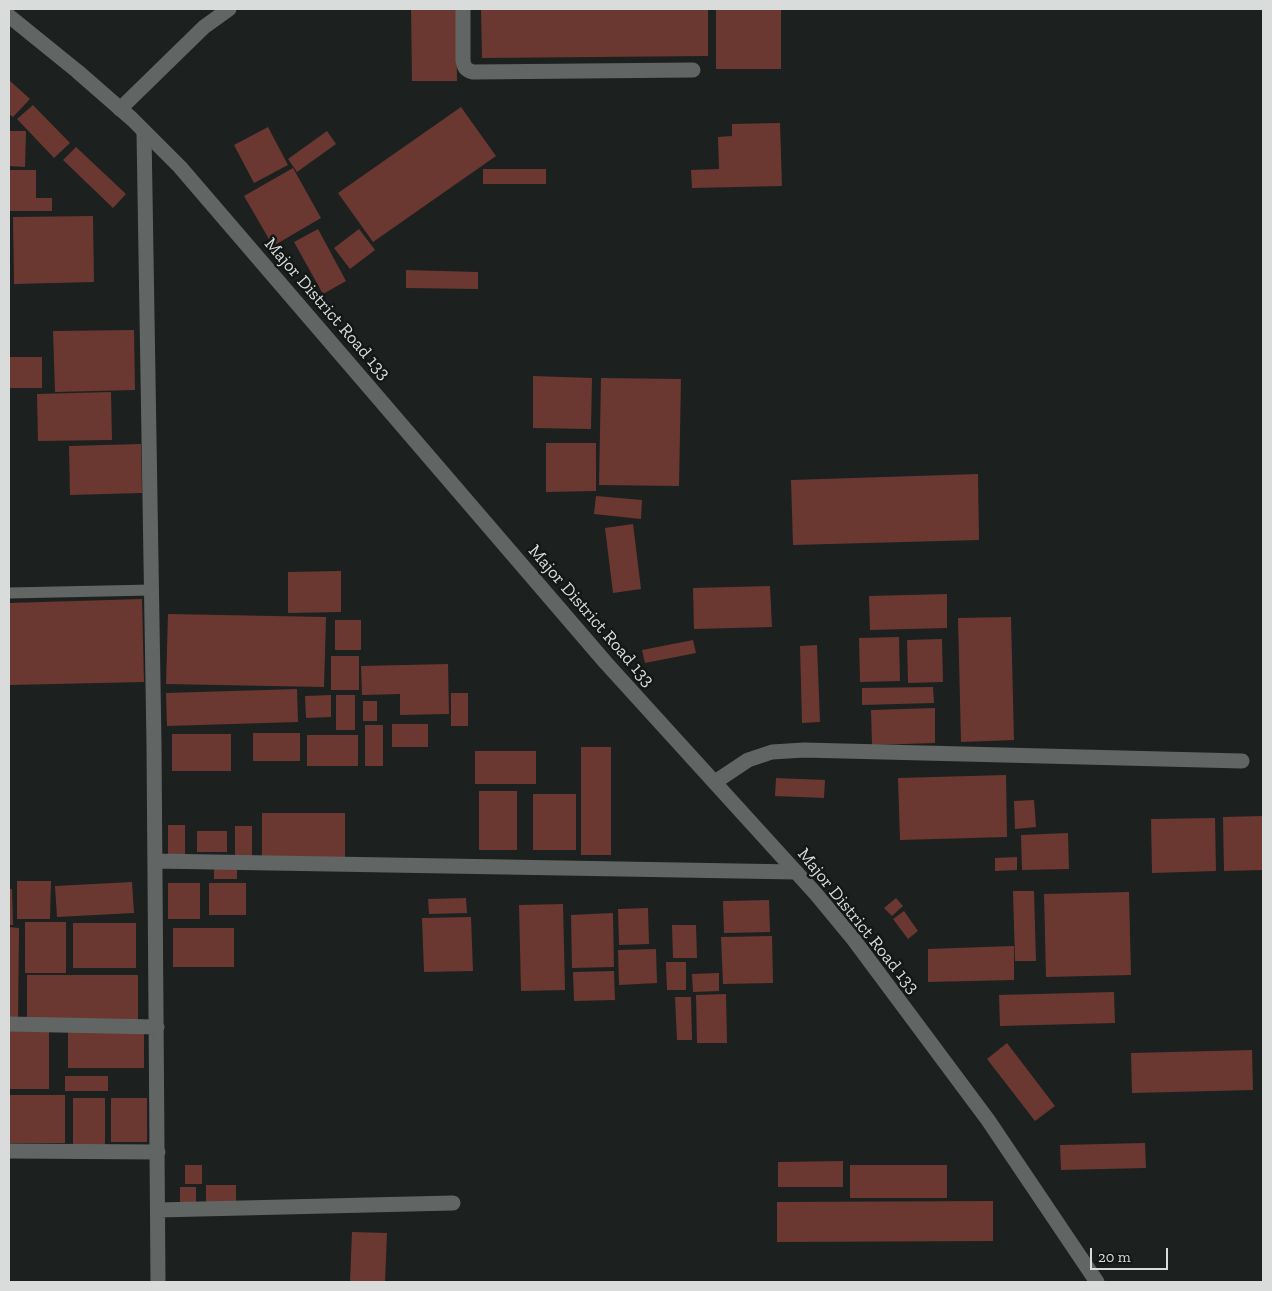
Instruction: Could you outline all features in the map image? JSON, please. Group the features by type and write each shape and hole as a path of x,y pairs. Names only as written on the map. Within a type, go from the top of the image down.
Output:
{"street":[{"path":"120,109 204,27 229,9"},
{"path":"463,9 463,60 464,68 468,71 693,70"},
{"name":"Major District Road 133","path":"9,16 77,71 120,109 180,167 606,662 796,872 854,940 988,1120 1097,1282"},
{"path":"144,132 152,590 158,1282"},
{"path":"715,782 748,760 772,752 804,750 1242,761"},
{"path":"155,861 796,872"},
{"path":"9,1024 156,1027"},
{"path":"9,1151 158,1152"},
{"path":"158,1210 453,1203"}],"lane":[{"path":"9,593 152,590"}],"building":[{"path":"411,9 456,9 457,81 412,81"},
{"path":"481,9 708,9 708,56 482,58"},
{"path":"716,9 781,9 781,69 716,69"},
{"path":"9,80 30,99 13,117 9,114"},
{"path":"33,105 70,143 54,158 17,119"},
{"path":"461,107 496,156 373,242 338,193"},
{"path":"780,123 782,186 692,188 691,170 719,169 718,137 732,136 732,124"},
{"path":"268,127 288,165 254,183 234,145"},
{"path":"9,131 26,131 25,167 9,166"},
{"path":"327,131 336,144 297,172 288,159"},
{"path":"76,147 126,194 113,208 63,160"},
{"path":"293,168 321,218 273,246 244,196"},
{"path":"483,169 546,169 546,184 483,184"},
{"path":"9,170 36,170 36,198 52,198 52,211 9,211"},
{"path":"93,216 94,282 14,284 13,217"},
{"path":"318,229 346,281 323,294 294,242"},
{"path":"359,229 375,250 350,269 334,248"},
{"path":"406,270 478,272 478,289 406,288"},
{"path":"134,330 135,390 55,392 53,331"},
{"path":"10,357 42,357 42,388 10,388"},
{"path":"533,376 592,378 591,429 533,428"},
{"path":"601,378 681,379 679,486 599,485"},
{"path":"111,392 112,440 38,441 37,394"},
{"path":"546,443 596,443 596,491 546,492"},
{"path":"141,444 142,493 70,495 69,446"},
{"path":"978,474 979,540 793,545 791,480"},
{"path":"596,496 642,500 641,519 594,514"},
{"path":"633,524 641,589 613,593 605,528"},
{"path":"341,571 341,612 288,613 288,572"},
{"path":"770,586 772,627 694,629 693,588"},
{"path":"947,594 947,628 870,630 869,596"},
{"path":"142,599 144,682 9,685 9,603"},
{"path":"168,614 326,617 324,687 166,684"},
{"path":"1011,617 1014,740 961,742 958,618"},
{"path":"335,620 361,620 361,650 335,650"},
{"path":"899,637 900,681 860,682 859,638"},
{"path":"942,639 943,682 908,683 907,640"},
{"path":"693,640 696,653 645,663 642,650"},
{"path":"817,645 820,722 802,723 800,646"},
{"path":"331,656 359,656 359,690 331,690"},
{"path":"448,664 449,714 400,715 400,694 362,695 361,666"},
{"path":"933,687 934,703 862,705 862,688"},
{"path":"297,689 298,722 167,726 166,693"},
{"path":"451,693 468,693 468,726 451,726"},
{"path":"331,695 331,717 306,718 305,696"},
{"path":"336,695 355,695 355,730 336,730"},
{"path":"363,701 377,701 377,721 363,721"},
{"path":"935,708 935,743 872,745 871,710"},
{"path":"392,724 428,724 428,747 392,747"},
{"path":"365,725 383,725 383,766 365,766"},
{"path":"253,733 300,733 300,761 253,761"},
{"path":"172,734 231,734 231,771 172,771"},
{"path":"307,735 358,735 358,766 307,766"},
{"path":"581,747 611,747 611,855 581,855"},
{"path":"475,751 536,751 536,784 475,784"},
{"path":"1006,775 1007,837 900,840 898,778"},
{"path":"776,778 825,780 824,798 775,796"},
{"path":"479,791 517,791 517,850 479,850"},
{"path":"533,794 576,794 576,850 533,850"},
{"path":"1034,800 1036,827 1015,829 1014,801"},
{"path":"262,813 345,813 345,857 262,857"},
{"path":"1263,816 1263,870 1224,871 1223,817"},
{"path":"1215,818 1216,871 1152,873 1151,819"},
{"path":"168,825 185,825 185,856 168,856"},
{"path":"235,826 252,826 252,859 235,859"},
{"path":"197,831 227,831 227,852 197,852"},
{"path":"1068,833 1069,869 1022,870 1021,835"},
{"path":"1017,857 1017,870 995,871 995,858"},
{"path":"214,869 237,869 237,879 214,879"},
{"path":"17,881 51,881 50,919 17,919"},
{"path":"132,882 134,913 57,917 55,886"},
{"path":"168,883 200,883 200,919 168,919"},
{"path":"209,883 246,883 246,915 209,915"},
{"path":"9,889 12,889 13,925 9,925"},
{"path":"1013,891 1034,891 1036,961 1015,961"},
{"path":"1129,892 1131,975 1046,977 1044,894"},
{"path":"466,898 467,913 429,914 428,899"},
{"path":"896,898 903,906 892,916 884,908"},
{"path":"769,900 770,932 724,933 723,901"},
{"path":"563,904 565,990 521,991 519,905"},
{"path":"648,908 649,944 619,945 618,909"},
{"path":"904,911 918,931 908,939 893,919"},
{"path":"613,913 614,967 572,968 571,915"},
{"path":"471,917 473,971 424,972 422,918"},
{"path":"25,922 66,922 66,973 25,973"},
{"path":"73,923 136,923 136,968 73,968"},
{"path":"672,925 696,925 697,958 673,958"},
{"path":"9,927 19,928 18,1021 9,1021"},
{"path":"173,928 234,928 234,967 173,967"},
{"path":"772,936 773,983 723,984 721,937"},
{"path":"1014,946 1014,980 928,982 928,949"},
{"path":"656,949 657,983 619,985 618,950"},
{"path":"666,962 686,962 686,990 667,990"},
{"path":"614,971 615,1000 574,1001 573,972"},
{"path":"719,973 719,991 693,992 692,974"},
{"path":"27,975 138,975 138,1020 27,1020"},
{"path":"1114,992 1115,1023 1000,1026 999,995"},
{"path":"726,994 727,1043 697,1043 696,995"},
{"path":"675,997 691,997 692,1040 677,1040"},
{"path":"68,1029 144,1029 144,1068 68,1068"},
{"path":"9,1030 49,1030 49,1089 9,1089"},
{"path":"1007,1043 1055,1106 1035,1121 987,1059"},
{"path":"1252,1050 1253,1090 1132,1093 1131,1053"},
{"path":"65,1076 108,1076 108,1091 65,1091"},
{"path":"9,1095 65,1095 65,1143 9,1143"},
{"path":"73,1098 105,1098 105,1149 73,1149"},
{"path":"111,1098 147,1098 147,1142 111,1142"},
{"path":"1145,1143 1146,1168 1061,1170 1060,1145"},
{"path":"843,1161 843,1187 778,1187 778,1162"},
{"path":"185,1165 202,1165 202,1184 185,1184"},
{"path":"850,1165 947,1165 947,1198 850,1198"},
{"path":"206,1185 236,1185 236,1208 206,1208"},
{"path":"180,1187 196,1187 196,1205 180,1205"},
{"path":"993,1201 993,1241 777,1242 777,1202"},
{"path":"352,1232 387,1233 385,1282 350,1282"}]}
